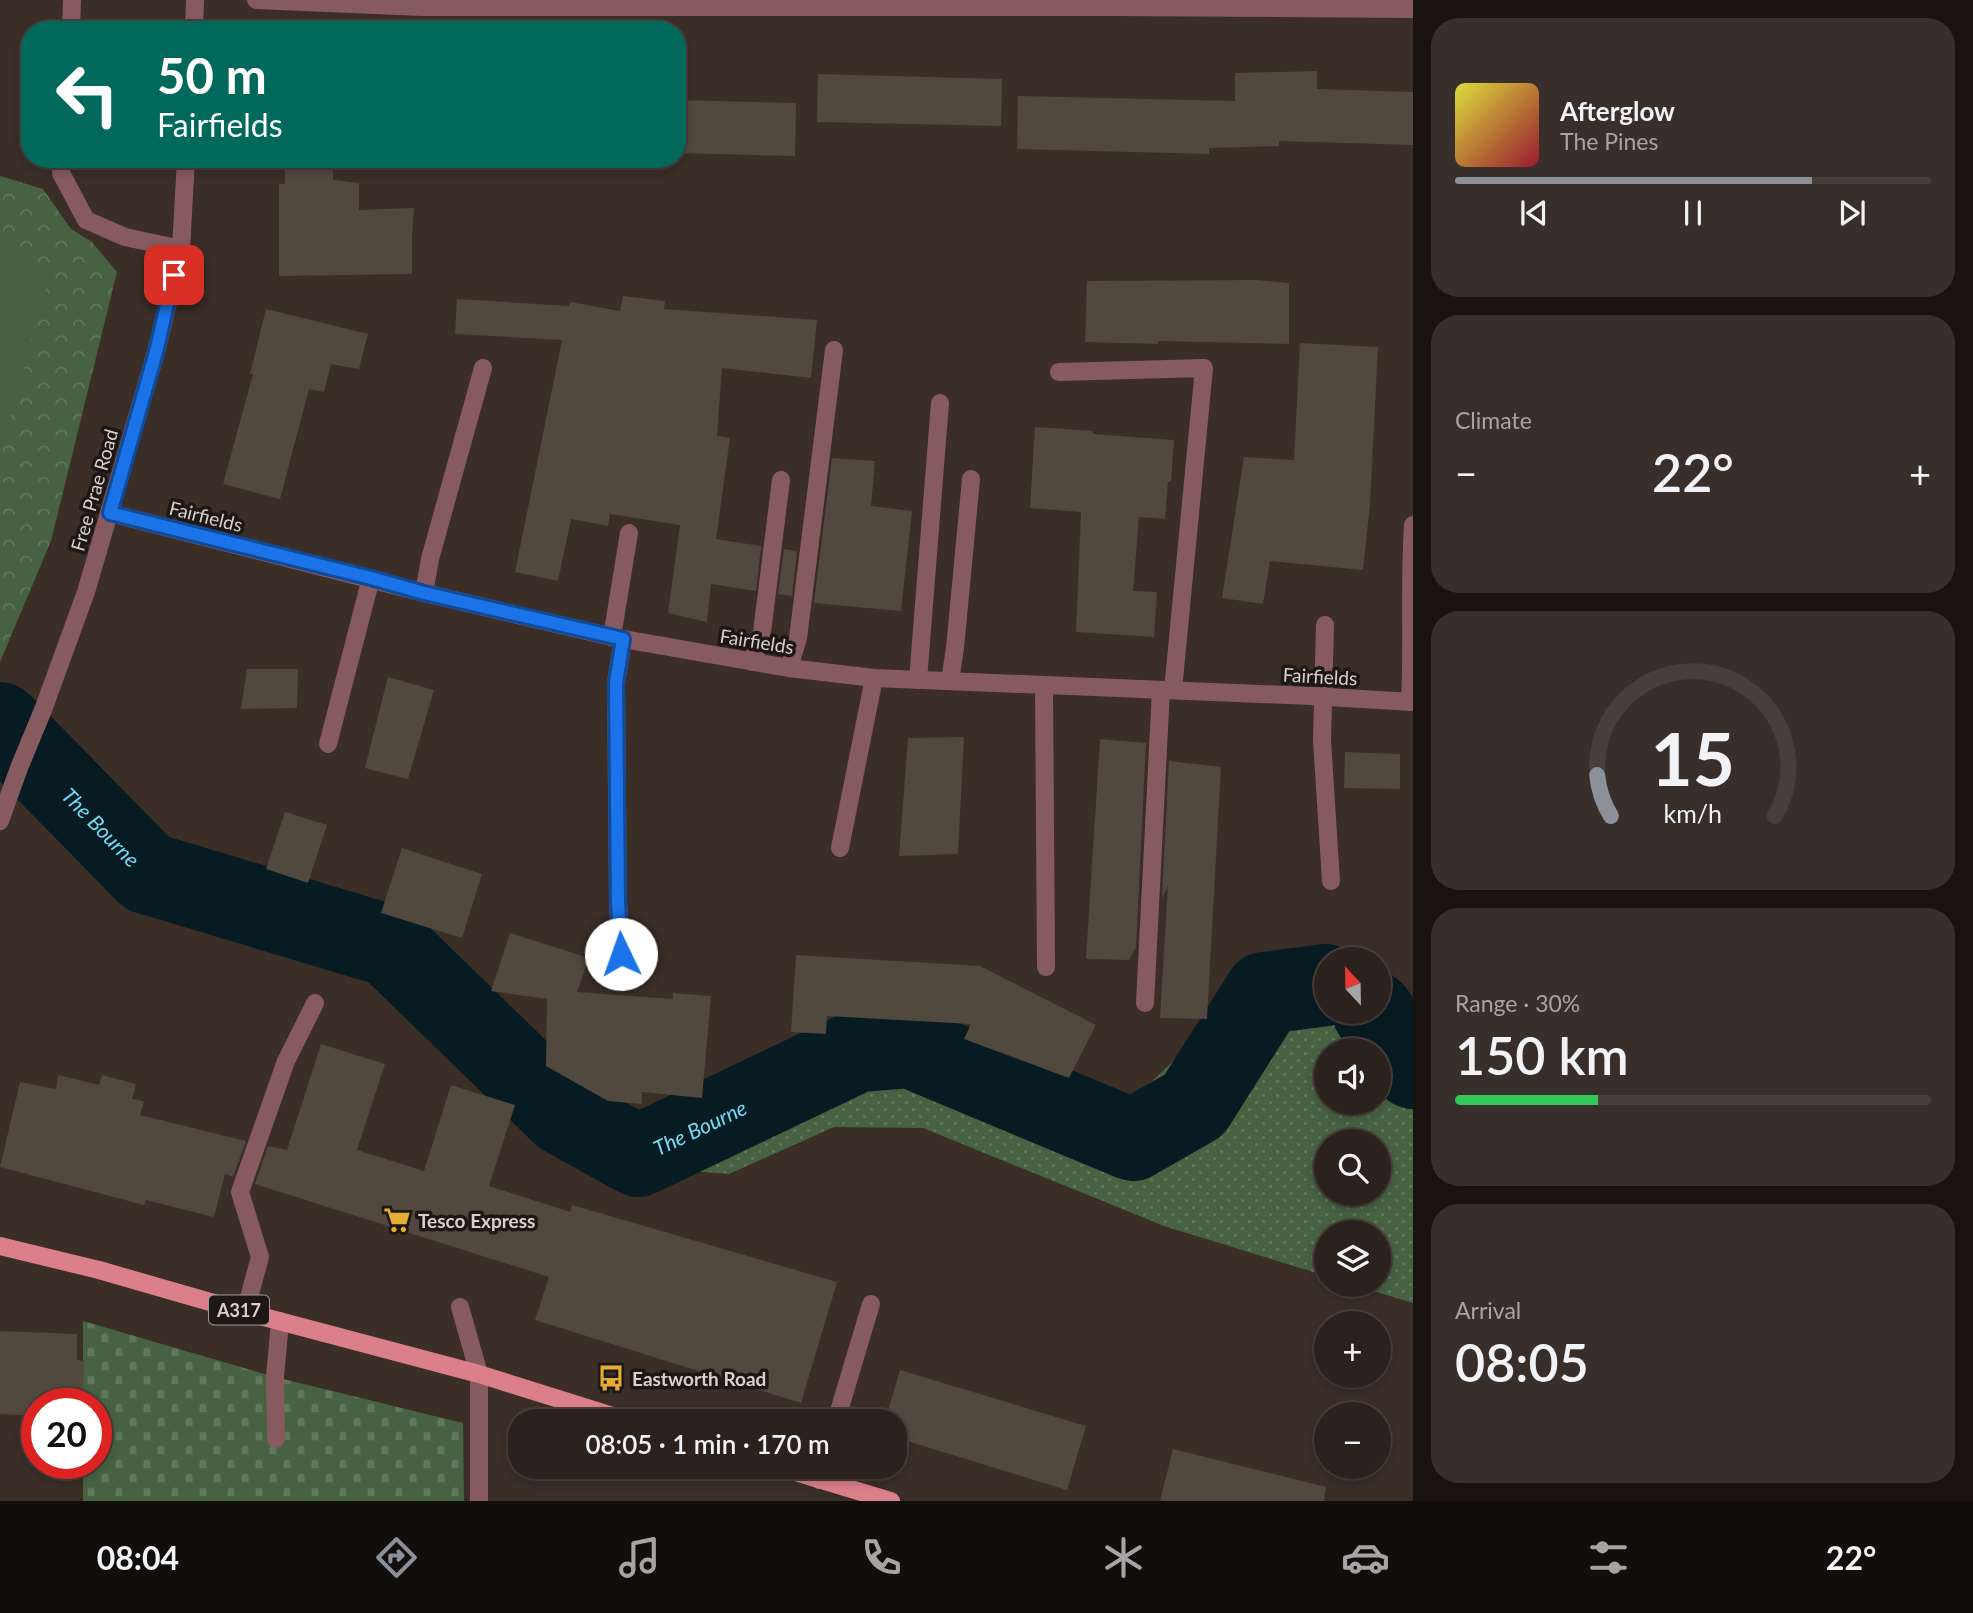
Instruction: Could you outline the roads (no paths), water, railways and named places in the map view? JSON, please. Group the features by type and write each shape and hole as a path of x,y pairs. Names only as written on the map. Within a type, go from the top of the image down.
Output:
{"main road":[{"name":"A317","path":"0,1247 99,1270 478,1374 590,1409"},
{"path":"836,1479 891,1501"}],"street":[{"path":"71,21 72,0"},
{"path":"194,21 195,0"},
{"path":"257,0 422,7 1413,9"},
{"path":"62,168 86,220 125,237 181,249"},
{"name":"Free Prae Road","path":"0,821 86,592 156,352 181,249 186,168"},
{"path":"789,668 798,638 834,349"},
{"path":"424,593 430,559 483,368"},
{"path":"1059,372 1204,368 1167,690 1144,1003"},
{"path":"918,680 940,403"},
{"path":"950,681 971,479"},
{"path":"752,662 762,632 781,480"},
{"name":"Fairfields","path":"110,513 424,593 617,638 789,668 874,678 1412,702"},
{"path":"1412,702 1410,565 1413,525"},
{"path":"621,954 616,683 617,638 629,533"},
{"path":"328,744 371,578"},
{"path":"1325,625 1322,740 1331,881"},
{"path":"840,848 874,678"},
{"path":"1044,685 1046,967"},
{"path":"245,1312 260,1256 240,1192 286,1061 315,1003"},
{"path":"840,1409 871,1304"},
{"path":"460,1307 478,1374 479,1501"},
{"path":"276,1439 275,1377 280,1321"}],"waterway":[{"name":"The Bourne","path":"0,723 147,873 390,946 564,1115 638,1156 858,1051 910,1047 1133,1140 1194,1105 1265,993 1314,987"},
{"name":"The Bourne","path":"1382,1024 1413,1068"}],"place":[{"name":"Tesco Express","path":"397,1220"},
{"name":"Eastworth Road","path":"611,1378"}]}
